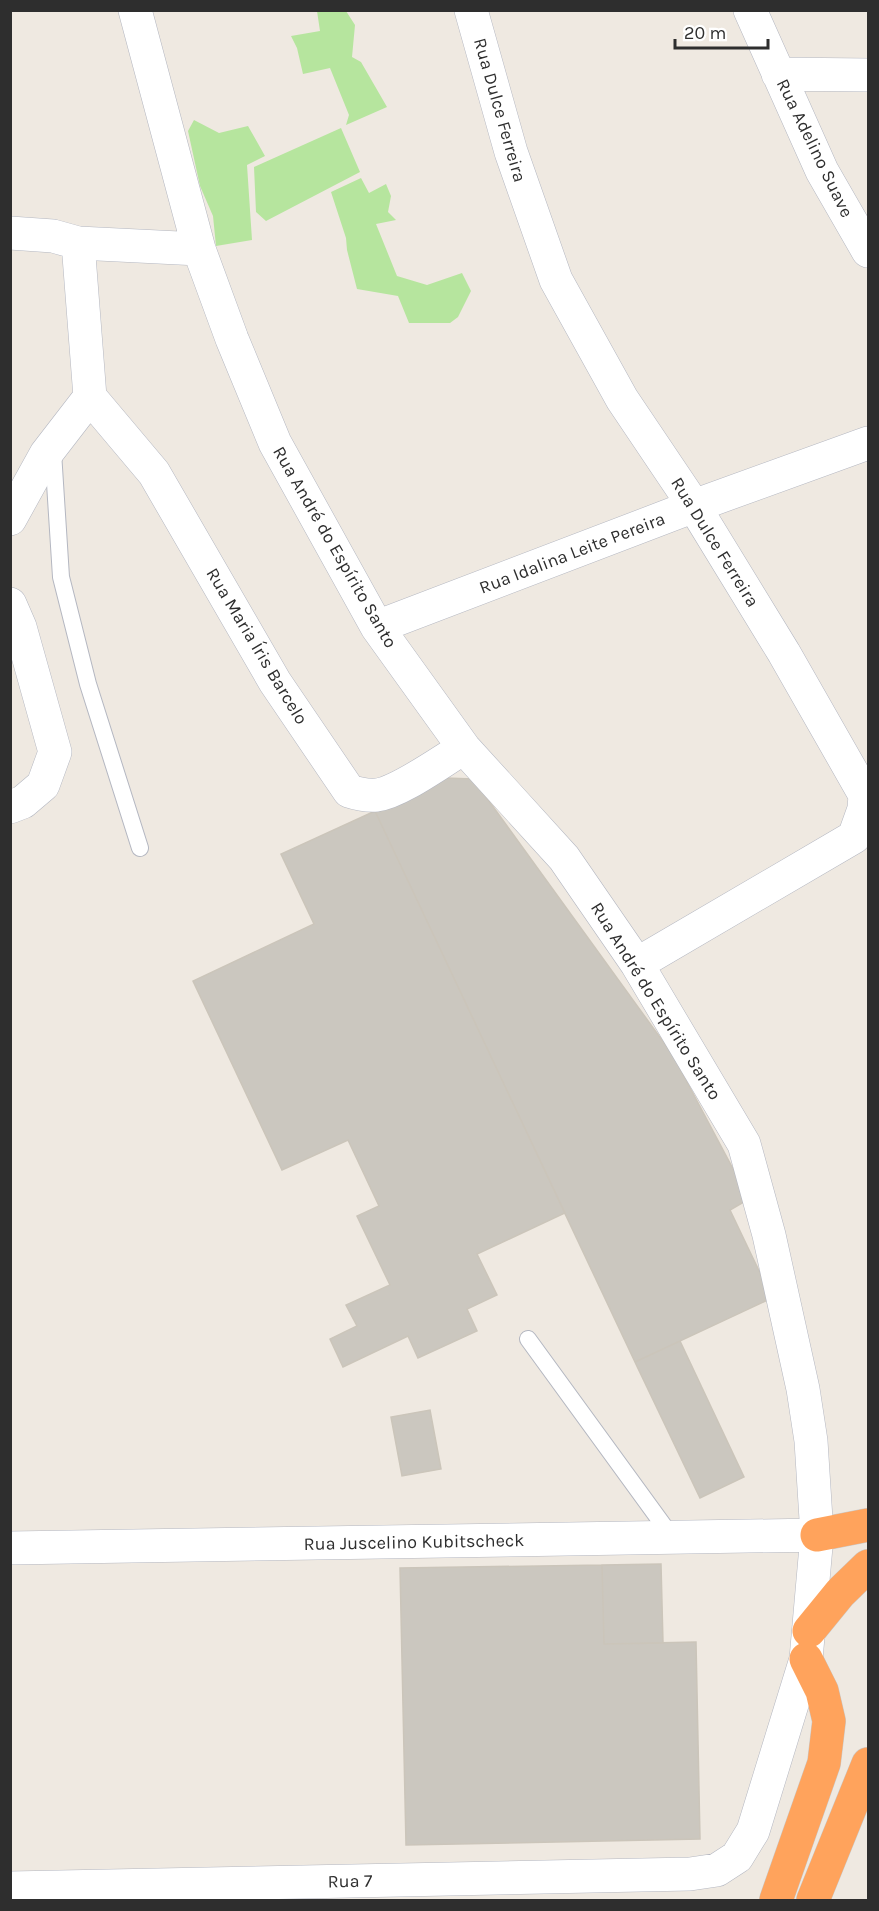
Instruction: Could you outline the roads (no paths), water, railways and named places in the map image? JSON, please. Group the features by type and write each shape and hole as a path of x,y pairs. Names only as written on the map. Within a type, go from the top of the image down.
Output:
{"highway":[{"path":"817,1535 868,1525"},
{"path":"776,1900 826,1753 829,1721 808,1645 840,1593 868,1566"},
{"path":"813,1900 868,1764"}],"street":[{"name":"Rua André do Espírito Santo","path":"135,10 199,249 232,339 275,443 377,627 464,748 564,858 637,964 744,1144 769,1235 803,1389 811,1441 817,1535 808,1645 753,1831 737,1857 727,1864 717,1870 690,1874"},
{"name":"Rua Dulce Ferreira","path":"471,10 512,152 556,280 622,399 694,506 784,652 865,795 864,809 854,837 637,964"},
{"name":"Rua Adelino Suave","path":"750,10 822,171 868,251"},
{"path":"778,74 868,75"},
{"path":"10,233 53,236 78,243 199,249"},
{"path":"10,519 52,445 90,396 78,243"},
{"name":"Rua Maria Íris Barcelo","path":"90,396 154,473 275,682 349,791 362,795 379,795 400,786 464,748"},
{"name":"Rua Idalina Leite Pereira","path":"377,627 694,506 868,443"},
{"path":"10,604 20,627 55,752 42,785 23,802 10,807"},
{"name":"Rua Juscelino Kubitscheck","path":"10,1548 817,1535"},
{"name":"Rua 7","path":"10,1888 690,1874"}],"lane":[{"path":"52,445 61,577 88,684 140,848"},
{"path":"528,1339 672,1537"}]}
